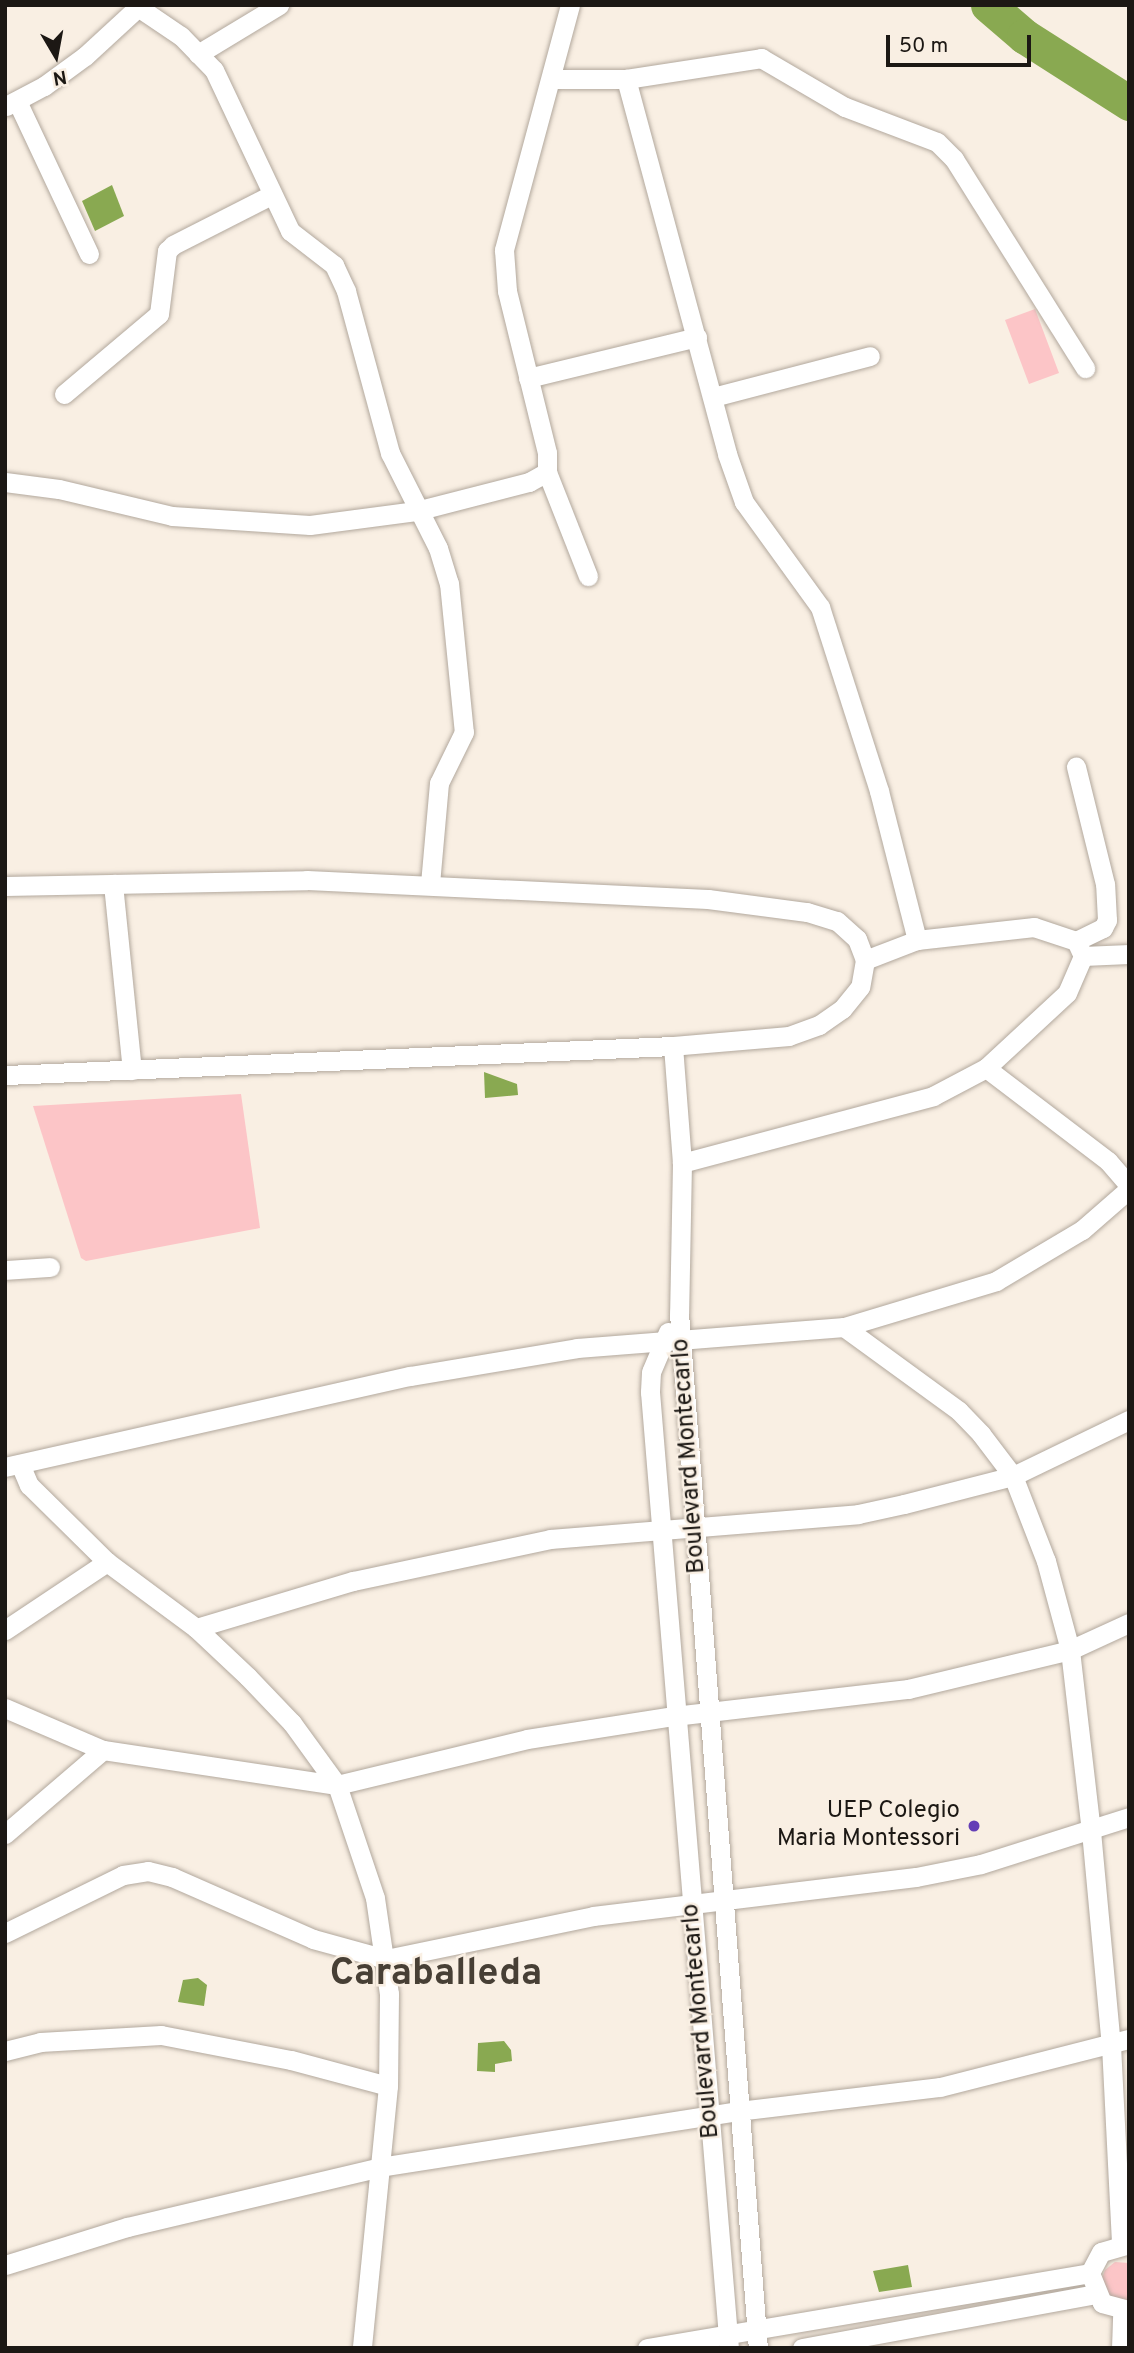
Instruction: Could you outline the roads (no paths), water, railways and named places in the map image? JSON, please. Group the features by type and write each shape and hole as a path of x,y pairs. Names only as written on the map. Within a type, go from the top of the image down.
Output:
{"street":[{"path":"198,54 279,5"},
{"path":"569,5 505,250 507,291 547,453 547,472 588,576"},
{"path":"89,254 11,104 85,55 135,7 181,36 214,70 236,110 271,195 290,231 334,265 346,291 379,423 416,511 438,548 449,583 464,732 439,783 430,883"},
{"path":"551,79 626,79 761,58 845,107 937,142 954,159 1085,368"},
{"path":"626,79 744,502 820,607 879,791 917,940"},
{"path":"64,394 159,314 167,251 173,245 271,195"},
{"path":"528,378 697,337"},
{"path":"713,397 870,356"},
{"path":"5,482 59,489 172,516 310,526 416,511 529,482 547,472"},
{"path":"682,1163 896,1109 933,1096 986,1069 1067,993 1079,948 1103,928 1107,920 1105,884 1076,766"},
{"path":"5,886 307,880 430,883 708,900 807,912 837,921 856,939 865,960 860,987 842,1009 819,1024 789,1036 673,1046 5,1075"},
{"path":"113,884 132,1070"},
{"path":"865,960 917,940 1034,927 1079,948 1129,954"},
{"name":"Boulevard Montecarlo","path":"673,1046 682,1163 679,1313 672,1339 651,1372 650,1392 674,1716 693,1904 729,2341"},
{"path":"362,2348 388,2086 386,1959 364,1859 337,1785 292,1723 197,1628 107,1562 13,1466 410,1376 577,1348 845,1327 996,1281 1082,1230 1129,1187 1108,1161 986,1069"},
{"path":"5,1270 50,1267"},
{"path":"845,1327 959,1411 1013,1476 1046,1561 1070,1650 1091,1832 1120,2042 1125,2243 1101,2252 1090,2273 1095,2294 1102,2303 1126,2310 1121,2348"},
{"name":"Boulevard Montecarlo","path":"672,1339 694,1524 706,1714 758,2340"},
{"path":"197,1628 453,1557 550,1539 694,1524 858,1514 1013,1476 1129,1420"},
{"path":"5,1630 107,1562"},
{"path":"5,1708 103,1750 337,1785 478,1748 674,1716 908,1689 1070,1650 1129,1623"},
{"path":"5,1834 103,1750"},
{"path":"5,1933 123,1875 149,1871 172,1877 313,1939 386,1959 536,1926 916,1877 981,1864 1091,1832 1129,1817"},
{"path":"5,2051 40,2042 161,2035 291,2060 388,2086"},
{"path":"5,2265 127,2227 380,2167 738,2110 940,2087 1120,2042"},
{"path":"647,2348 758,2340 1090,2273"},
{"path":"802,2348 1095,2294"}],"waterway":[{"path":"988,5 1024,36 1129,103"}],"place":[{"name":"UEP Colegio Maria Montessori","path":"974,1826"}],"district":[{"name":"Caraballeda","path":"436,1975"}]}
